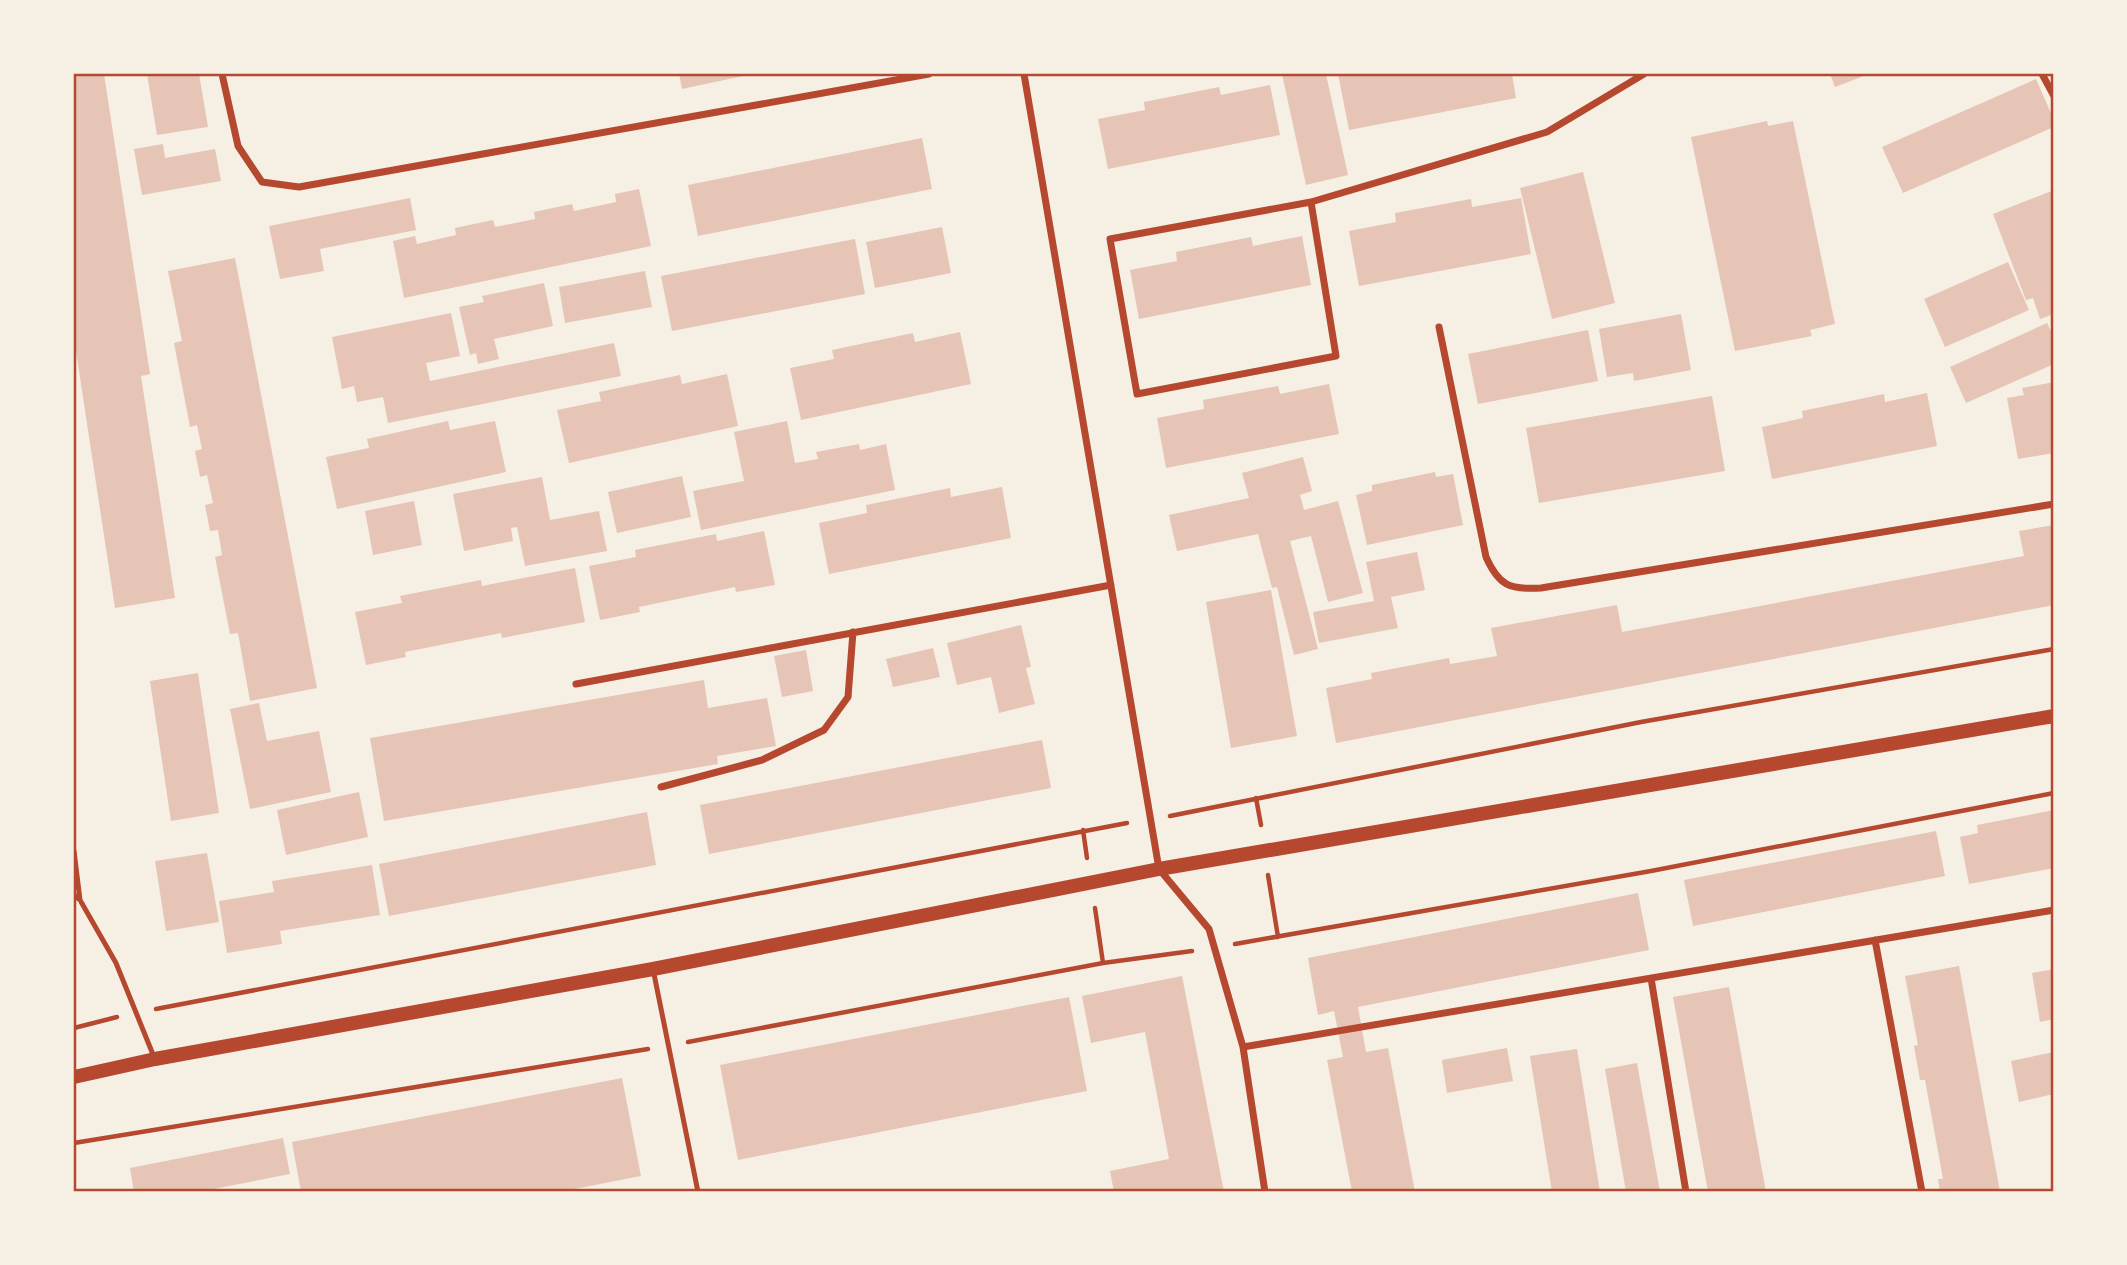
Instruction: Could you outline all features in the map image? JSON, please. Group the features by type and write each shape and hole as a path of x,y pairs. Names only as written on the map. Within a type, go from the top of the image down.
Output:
{"main road":[{"path":"74,1077 155,1059 653,969 1159,869 2053,716"}],"street":[{"path":"222,74 238,146 262,182 299,187 929,74"},
{"path":"1024,74 1159,869 1209,929 1243,1047 1265,1192"},
{"path":"1311,202 1336,356 1137,394 1110,239 1311,202 1546,132 1644,74"},
{"path":"2042,74 2053,96"},
{"path":"1439,327 1486,557 1493,572 1505,584 1518,590 1541,589 2053,503"},
{"path":"576,684 1111,585"},
{"path":"661,787 762,760 824,730 848,697 853,632"},
{"path":"1243,1047 2053,910"},
{"path":"1875,940 1922,1192"},
{"path":"1651,978 1686,1192"}],"lane":[{"path":"74,851 80,900"},
{"path":"74,895 80,900 116,963 155,1059"},
{"path":"653,969 698,1192"}],"path":[{"path":"74,1028 136,1013 1083,830 1150,820 1641,722 2053,649"},
{"path":"74,1143 668,1045 1103,963 1215,948 1651,871 2053,793"}],"building":[{"path":"74,74 104,74 150,374 141,376 175,598 115,608 74,338"},
{"path":"147,74 199,74 208,127 157,135"},
{"path":"679,74 748,74 748,75 682,89"},
{"path":"1282,74 1326,74 1348,175 1306,185"},
{"path":"1338,74 1512,74 1516,98 1349,130"},
{"path":"1830,74 1869,74 1835,87"},
{"path":"2036,79 2054,120 2054,127 1903,193 1882,147"},
{"path":"1270,85 1280,135 1108,169 1098,119 1145,110 1144,102 1219,87 1221,95"},
{"path":"1767,121 1768,126 1793,121 1835,324 1810,330 1812,336 1735,351 1691,137"},
{"path":"922,138 932,189 698,236 688,185"},
{"path":"163,144 165,158 215,149 221,181 142,195 134,149"},
{"path":"1583,172 1615,303 1552,319 1520,188"},
{"path":"639,189 651,246 404,298 393,241 415,236 417,244 456,235 455,228 493,220 495,227 535,219 534,212 572,204 574,211 616,202 615,194"},
{"path":"2054,190 2054,314 2040,319 2033,298 2026,300 1993,214"},
{"path":"410,198 416,230 320,249 324,271 280,279 269,226"},
{"path":"1521,198 1531,254 1359,286 1349,231 1396,222 1395,213 1471,199 1472,207"},
{"path":"942,227 951,273 875,288 866,242"},
{"path":"1302,236 1311,285 1139,319 1130,270 1177,261 1176,252 1251,237 1253,246"},
{"path":"855,239 865,294 672,331 661,276"},
{"path":"235,258 317,688 250,701 238,633 230,634 215,557 222,555 218,530 210,531 205,505 213,503 207,475 200,477 195,451 202,449 197,425 190,427 174,343 182,341 168,271"},
{"path":"2008,262 2029,310 1945,347 1924,299"},
{"path":"645,271 652,307 565,323 559,287"},
{"path":"544,283 553,326 494,339 499,359 478,364 476,353 470,355 459,307 484,302 482,296"},
{"path":"451,313 460,356 426,363 430,381 614,343 621,376 388,423 383,397 357,402 354,386 342,389 332,337"},
{"path":"1681,314 1691,370 1634,381 1633,373 1607,377 1599,329"},
{"path":"2047,323 2054,337 2054,364 1966,403 1950,367"},
{"path":"1588,330 1598,381 1478,404 1468,354"},
{"path":"960,332 971,384 801,420 790,368 834,359 832,350 913,333 915,342"},
{"path":"727,374 738,426 569,463 557,410 601,401 599,392 680,375 682,384"},
{"path":"2054,382 2054,453 2018,459 2007,398 2024,395 2022,388"},
{"path":"1329,384 1339,434 1166,468 1157,418 1204,409 1203,400 1278,386 1280,394"},
{"path":"1927,393 1937,446 1772,479 1762,427 1803,418 1802,411 1884,394 1885,402"},
{"path":"1712,396 1725,471 1539,503 1526,428"},
{"path":"448,421 450,430 495,421 506,472 337,509 326,457 369,448 367,439"},
{"path":"787,421 795,463 818,459 816,452 859,444 860,450 886,444 895,490 701,530 693,491 744,481 734,432"},
{"path":"1303,457 1312,491 1300,495 1304,510 1338,501 1363,593 1328,602 1311,536 1290,541 1318,649 1294,655 1277,587 1272,588 1258,534 1177,551 1169,515 1249,498 1242,473"},
{"path":"1435,472 1436,477 1453,474 1463,525 1367,545 1356,495 1372,491 1372,485"},
{"path":"682,476 691,517 617,533 608,492"},
{"path":"542,477 550,520 599,511 607,551 525,566 517,527 511,528 513,541 464,551 453,494"},
{"path":"1002,487 1011,538 829,574 819,523 867,513 866,505 950,488 951,497"},
{"path":"414,501 422,545 373,555 365,511"},
{"path":"2054,525 2054,605 1336,743 1326,688 1372,679 1371,673 1449,658 1450,664 1497,656 1491,628 1617,605 1622,632 2024,556 2019,531"},
{"path":"764,531 775,585 736,592 735,587 639,607 640,612 600,620 589,566 636,557 635,550 716,534 717,541"},
{"path":"1417,552 1425,590 1391,597 1398,628 1319,643 1313,612 1374,601 1366,562"},
{"path":"575,568 585,622 502,638 501,633 405,652 406,657 366,665 355,612 402,603 400,596 481,580 482,586"},
{"path":"1271,590 1297,736 1231,748 1206,602"},
{"path":"1021,625 1031,667 1026,668 1035,704 999,713 991,677 957,685 947,643"},
{"path":"933,648 940,677 893,687 886,659"},
{"path":"806,650 813,691 782,697 774,656"},
{"path":"198,673 219,813 171,821 150,681"},
{"path":"704,680 708,708 767,698 776,746 717,756 718,764 384,821 370,738"},
{"path":"259,703 267,741 319,731 331,792 250,809 230,709"},
{"path":"1042,740 1051,788 709,854 700,805"},
{"path":"359,792 368,837 286,855 277,810"},
{"path":"2054,810 2054,868 1969,884 1960,837 1978,833 1977,825"},
{"path":"647,812 656,865 389,916 379,864"},
{"path":"1936,831 1945,876 1693,926 1684,880"},
{"path":"207,853 219,922 166,931 155,861"},
{"path":"372,865 380,915 280,931 282,944 227,953 219,901 274,892 272,881"},
{"path":"1638,893 1649,950 1358,1007 1366,1052 1388,1048 1415,1192 1352,1192 1327,1060 1343,1057 1334,1011 1318,1015 1308,958"},
{"path":"1959,966 2000,1192 1940,1192 1938,1179 1943,1179 1925,1080 1920,1080 1914,1046 1918,1045 1905,976"},
{"path":"2054,969 2054,1019 2040,1022 2032,973"},
{"path":"1182,976 1224,1192 1114,1192 1110,1171 1169,1159 1145,1032 1091,1043 1082,996"},
{"path":"1729,987 1766,1192 1708,1192 1673,997"},
{"path":"1069,997 1087,1091 738,1160 720,1065"},
{"path":"1507,1048 1513,1081 1447,1093 1442,1060"},
{"path":"1577,1049 1600,1192 1552,1192 1530,1056"},
{"path":"2054,1052 2054,1094 2019,1102 2011,1061"},
{"path":"1637,1063 1660,1192 1626,1192 1605,1069"},
{"path":"622,1078 641,1176 559,1192 301,1192 292,1142"},
{"path":"283,1138 290,1174 198,1192 134,1192 130,1168"}]}
